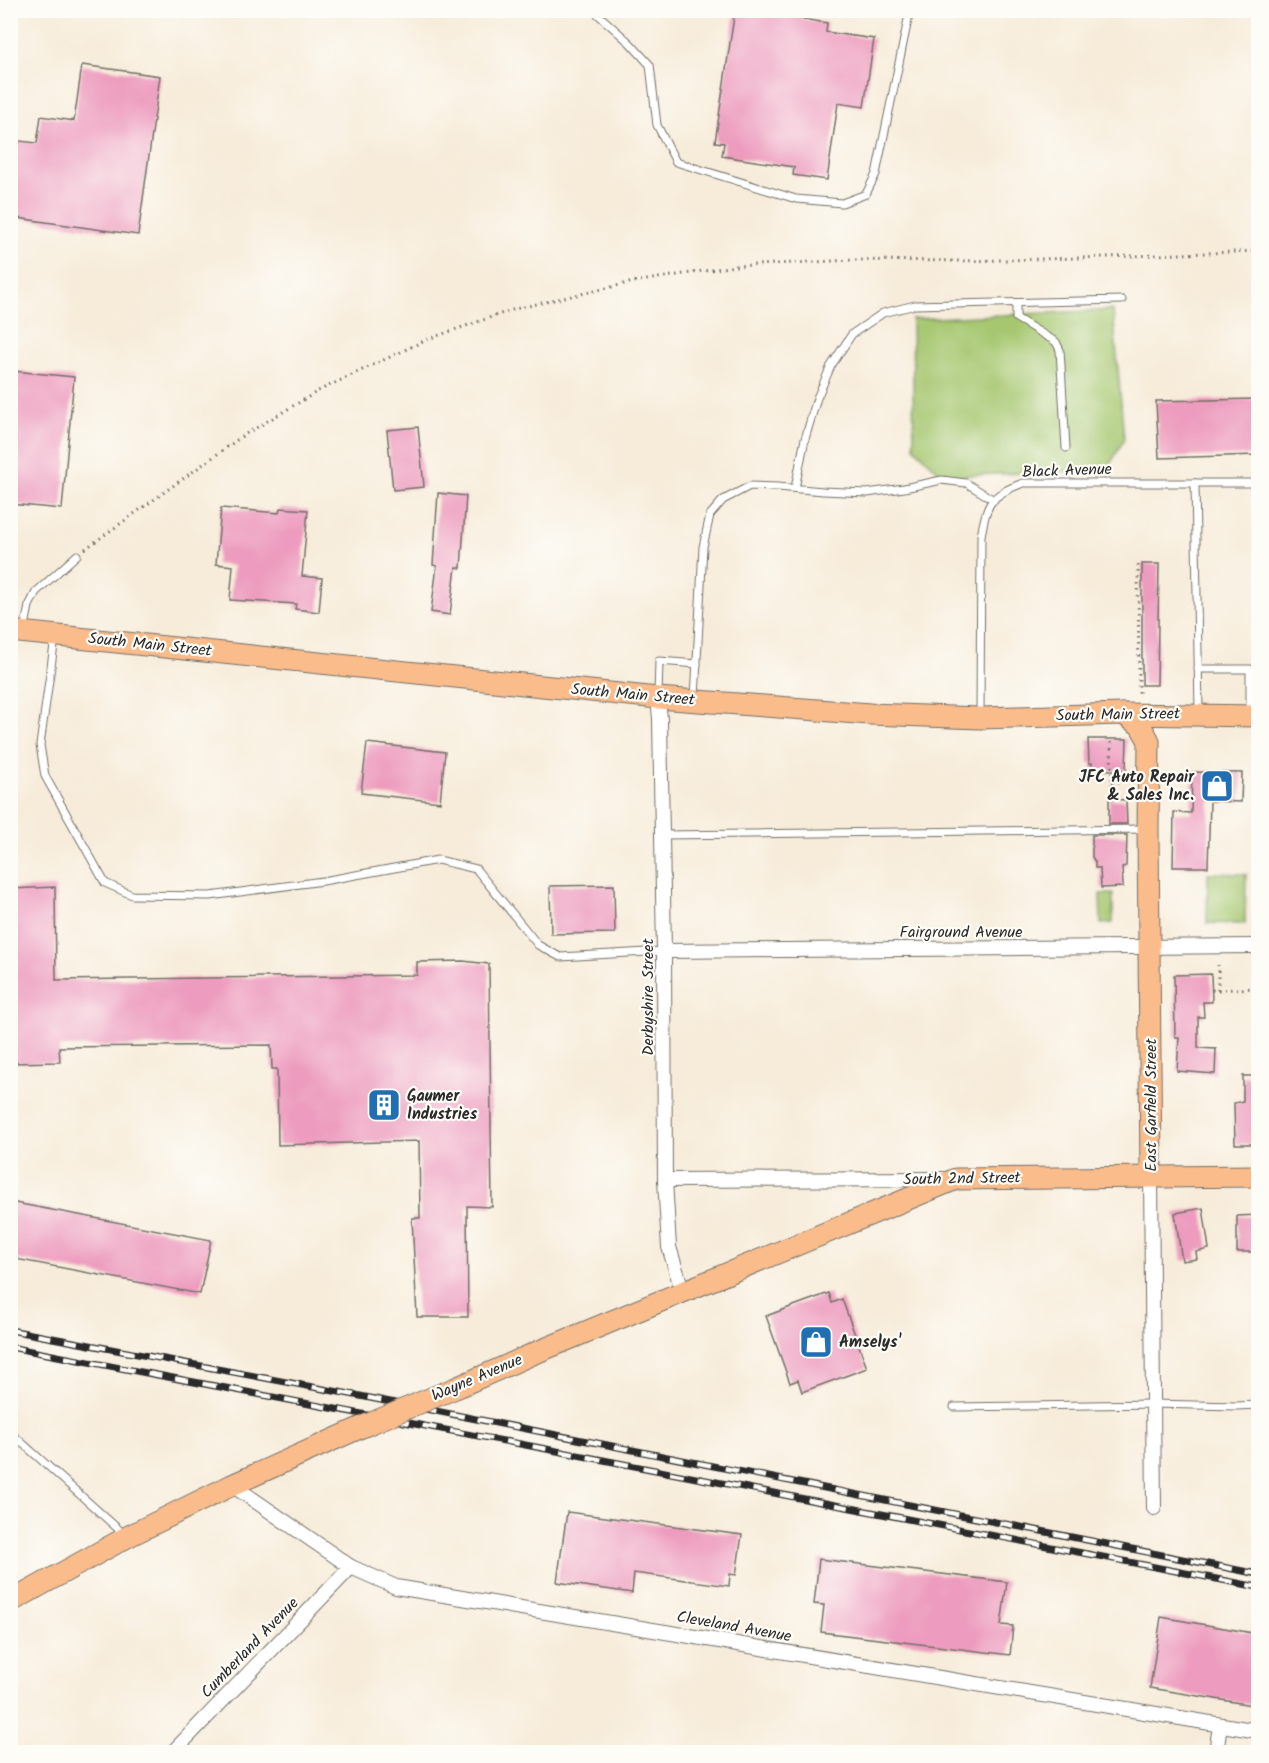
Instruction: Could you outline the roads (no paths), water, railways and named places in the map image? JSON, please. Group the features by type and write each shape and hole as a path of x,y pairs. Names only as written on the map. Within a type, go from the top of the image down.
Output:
{"main road":[{"name":"South Main Street","path":"17,631 658,698 870,714 980,718 1124,714 1254,716"},
{"path":"1124,714 1140,725 1149,741"},
{"path":"1149,741 1157,724 1169,714"},
{"name":"East Garfield Street","path":"1149,741 1151,1176"},
{"name":"South 2nd Street","path":"956,1179 1258,1176"},
{"name":"Wayne Avenue","path":"10,1602 127,1536 232,1485 535,1353 956,1179"}],"street":[{"name":"Derbyshire Street","path":"658,698 664,951 665,1180 669,1247 683,1293"},
{"name":"Fairground Avenue","path":"664,951 1258,946"},
{"name":"East Garfield Street","path":"1151,1176 1154,1508"},
{"name":"South 2nd Street","path":"665,1180 956,1179"},
{"name":"Cleveland Avenue","path":"232,1485 351,1567 396,1587 1258,1731"},
{"name":"Cumberland Avenue","path":"173,1752 351,1567"},
{"path":"1216,1752 1221,1726"}],"lane":[{"path":"593,10 630,43 650,65 657,125 676,162 796,199 842,203 866,194 876,174 910,10"},
{"path":"795,488 805,439 817,398 831,366 852,334 883,313 915,305 1122,300"},
{"path":"1016,303 1016,318 1056,342 1060,350 1066,448"},
{"path":"695,701 703,547 710,515 723,500 750,486 867,493 942,480 966,483 994,500 986,509 981,536 980,718"},
{"name":"Black Avenue","path":"994,500 1002,491 1023,483 1258,483"},
{"path":"1196,483 1199,714"},
{"path":"17,631 36,592 76,555"},
{"path":"55,635 40,745 45,776 105,883 132,895 210,896 323,881 438,860 476,869 538,945 560,957 664,951"},
{"path":"658,698 659,661 697,664"},
{"path":"1198,669 1250,669 1254,716"},
{"path":"662,835 1148,829"},
{"path":"954,1407 1258,1405"},
{"path":"10,1432 127,1536"}],"railway":[{"path":"10,1330 355,1395 1258,1574"},
{"path":"10,1347 1258,1587"}],"place":[{"name":"JFC Auto Repair & Sales Inc.","path":"1217,786"},
{"name":"Gaumer Industries","path":"384,1105"},
{"name":"Amselys'","path":"816,1342"}]}
